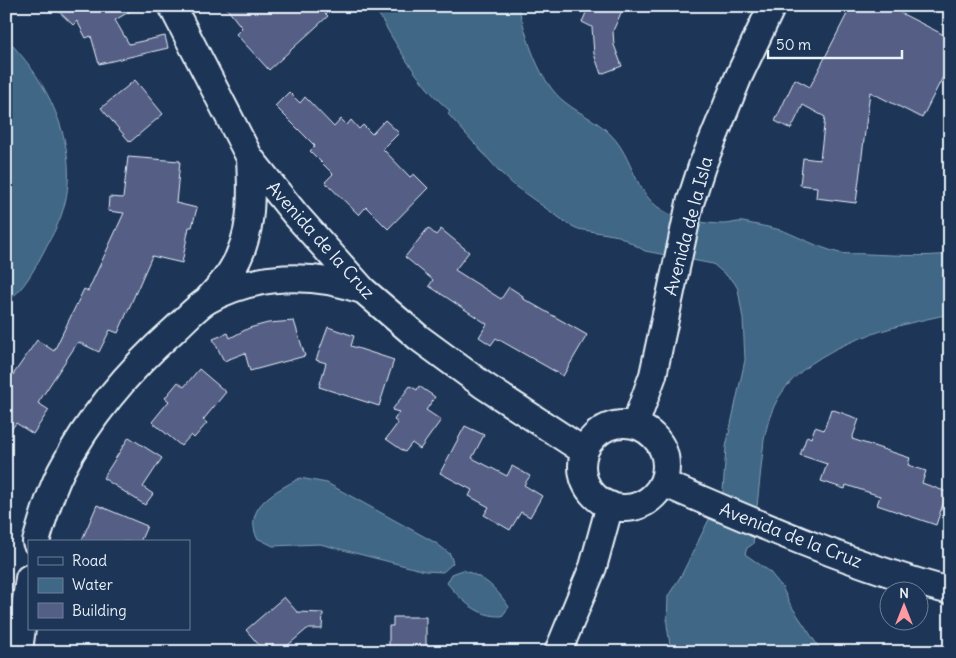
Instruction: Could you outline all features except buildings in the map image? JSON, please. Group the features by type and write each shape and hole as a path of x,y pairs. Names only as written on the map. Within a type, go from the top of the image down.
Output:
{"street":[{"name":"Avenida de la Cruz","path":"172,6 250,158 295,214 363,290 420,338 483,385 584,451"},
{"name":"Avenida de la Isla","path":"635,425 653,375 690,203 711,140 772,6"},
{"path":"37,540 45,511 61,472 81,437 104,405 152,349 207,301 231,272 244,245 252,193 250,158"},
{"path":"207,301 231,290 289,278 336,280 363,290"},
{"path":"635,425 646,430 662,448 666,459 666,471 656,493 646,501 635,506 622,508 610,505 592,493 586,484 582,462 584,451 599,432 610,426 635,425"},
{"name":"Avenida de la Cruz","path":"662,482 764,527 851,560 950,591"},
{"path":"558,652 593,567 610,505"},
{"path":"19,650 28,585"}],"water":[{"path":"374,6 518,6 535,59 548,83 566,103 601,126 612,136 625,154 645,194 653,203 668,213 683,219 700,222 724,224 741,222 774,228 840,253 908,256 950,254 950,314 904,325 856,340 812,363 793,379 779,397 770,418 764,440 753,544 747,548 745,554 769,571 782,587 790,604 822,652 671,652 667,625 668,596 682,574 723,491 726,447 745,360 743,319 738,289 734,282 713,264 645,251 619,236 578,229 516,187 500,172 448,114 450,111 427,88 399,48"},
{"path":"6,39 36,75 48,96 58,118 65,142 68,166 67,190 58,223 28,279 6,303"},
{"path":"300,478 327,483 436,543 450,554 453,563 443,572 425,571 320,544 273,546 257,538 254,517 258,508 272,494"},
{"path":"463,570 484,580 499,594 509,607 502,616 485,614 471,607 447,583 452,574"}]}
